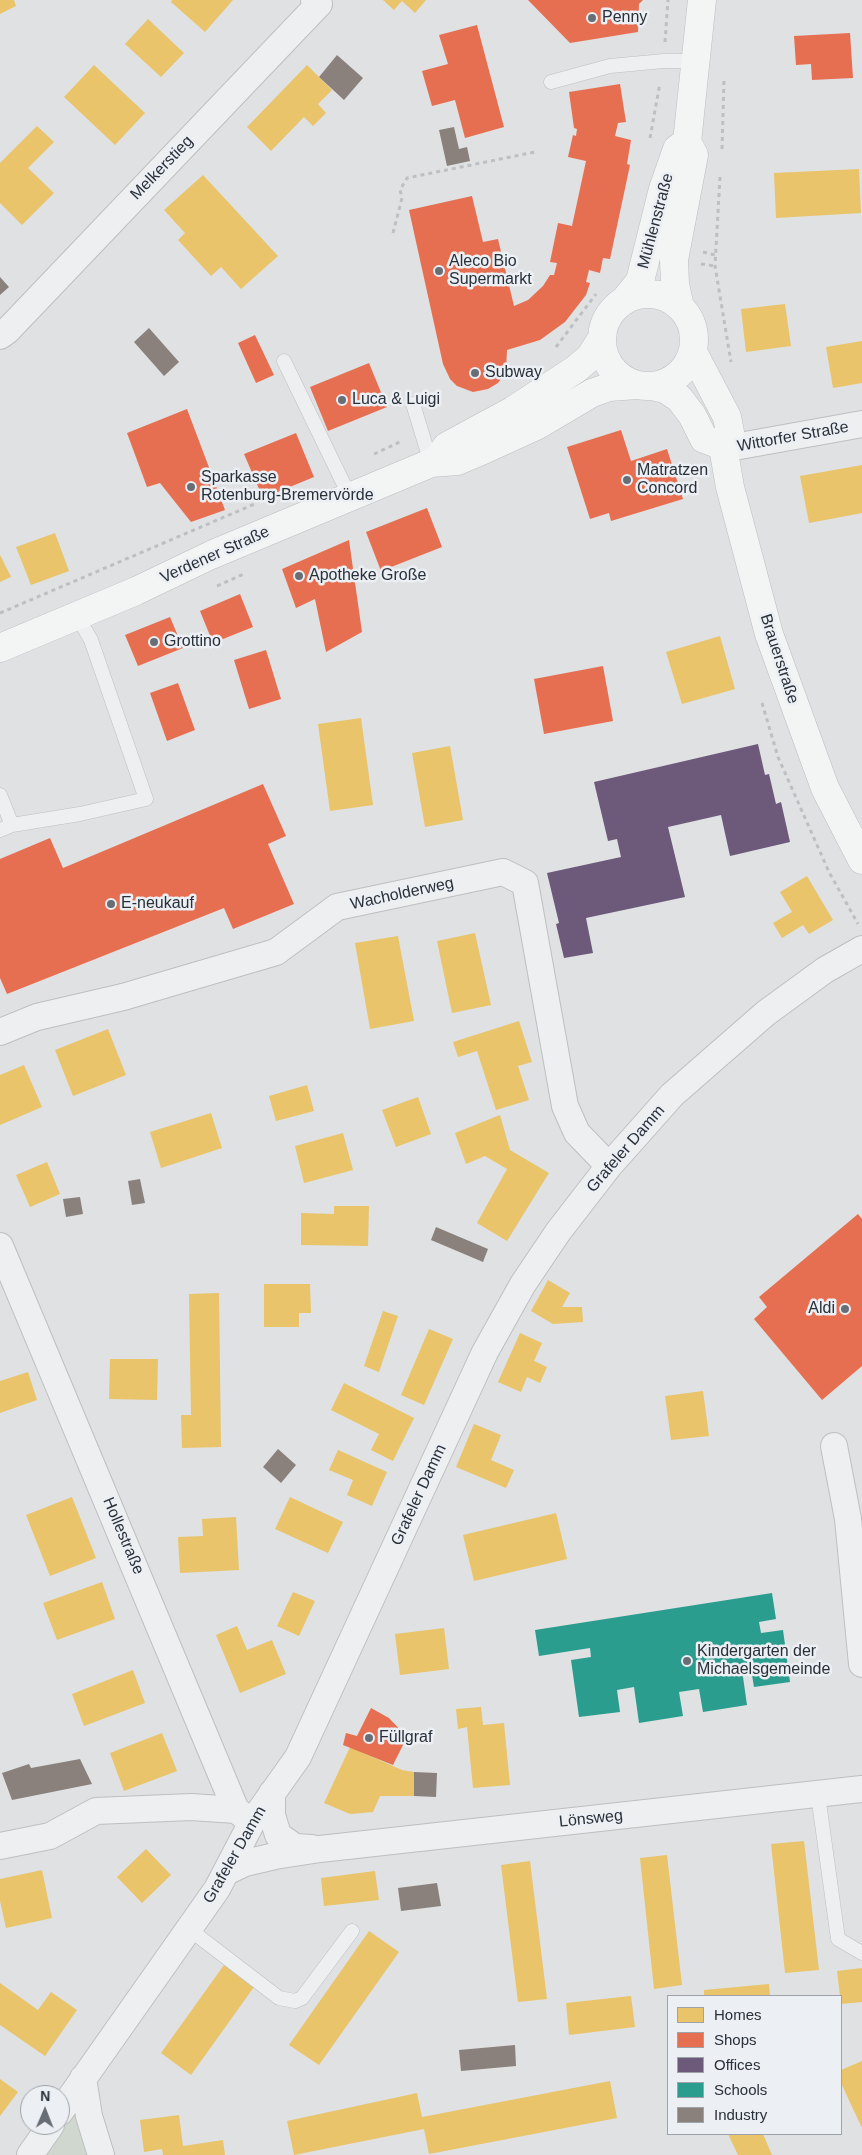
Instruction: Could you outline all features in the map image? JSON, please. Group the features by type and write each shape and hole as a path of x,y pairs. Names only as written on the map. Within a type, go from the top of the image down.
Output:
{"main road":[{"name":"Mühlenstraße","path":"680,307 675,284 674,260 694,156 688,142 702,0"},
{"name":"Mühlenstraße","path":"624,302 640,280 663,189 677,149 688,142"},
{"path":"644,385 664,384 678,376 688,363 693,352 692,324 680,307 666,298 655,295 639,295 624,302 610,315 602,338 604,353 611,367 626,380 644,385 665,389 679,398 692,415 704,439 720,445 724,449"},
{"name":"Verdener Straße","path":"431,463 447,446 512,411 566,376 585,361 602,338"},
{"name":"Brauerstraße","path":"693,352 727,417 730,432 724,449 730,487 769,634 825,788 862,860"},
{"name":"Verdener Straße","path":"0,648 136,591 204,558 431,463 455,461 481,451 538,424 603,389 644,385"}],"street":[{"name":"Melkerstieg","path":"0,336 8,331 319,4 314,0"},
{"name":"Wittorfer Straße","path":"724,449 862,424"},
{"name":"Wacholderweg","path":"0,1032 38,1017 123,997 276,952 337,907 503,872 525,883 565,1106 577,1133 609,1166"},
{"name":"Grafeler Damm","path":"70,2097 217,1889 226,1872 244,1816 272,1793 298,1757 485,1352 533,1269 558,1232 609,1166 672,1095 766,1012 826,970 862,949"},
{"name":"Hollestraße","path":"0,1246 8,1290 244,1816"},
{"path":"834,1446 848,1519 862,1664"},
{"name":"Lönsweg","path":"226,1872 245,1863 320,1849 862,1789"},
{"name":"Lönsweg","path":"272,1793 272,1814 278,1835 295,1847 320,1849"},
{"path":"0,1846 50,1836 96,1811 191,1807 244,1816"},
{"path":"83,2078 89,2116 101,2155"},
{"path":"30,2155 44,2135"}],"lane":[{"path":"550,82 610,66 664,61 697,62"},
{"path":"284,362 350,497"},
{"path":"413,404 431,463"},
{"path":"0,795 6,827 80,814 146,799 91,640 77,616"},
{"path":"818,1794 838,1939 862,1953"},
{"path":"189,1929 279,1998 295,2001 302,1998 352,1931"}],"path":[{"path":"649,144 664,61 668,0"},
{"path":"722,156 724,74"},
{"path":"393,233 402,198 400,190 407,178 535,152"},
{"path":"715,255 720,176"},
{"path":"551,352 555,347"},
{"path":"338,470 421,432"},
{"path":"0,613 261,501"}],"shaded area":[{"path":"75,2115 88,2155 42,2155 56,2135 70,2135 70,2116"}],"building: Homes":[{"path":"0,0 14,0 16,6 0,14"},
{"path":"172,0 233,0 205,32 171,2"},
{"path":"383,0 426,0 415,13 402,1 394,10"},
{"path":"148,19 184,53 161,77 125,44"},
{"path":"94,65 145,113 115,145 64,97"},
{"path":"307,65 332,90 318,104 326,113 313,126 304,117 271,151 247,127"},
{"path":"37,126 54,142 28,168 54,193 22,225 0,203 0,163"},
{"path":"859,169 861,213 776,218 774,173"},
{"path":"203,175 278,256 241,289 221,267 211,276 178,240 185,233 164,210"},
{"path":"785,304 791,346 746,352 741,309"},
{"path":"862,341 862,383 833,388 826,347"},
{"path":"862,465 862,513 809,523 800,476"},
{"path":"55,533 69,571 31,585 16,547"},
{"path":"0,555 11,577 0,582"},
{"path":"720,636 735,689 682,704 666,652"},
{"path":"361,718 373,805 330,811 318,724"},
{"path":"450,746 463,820 425,827 412,753"},
{"path":"807,876 833,920 809,934 803,925 782,938 773,923 792,912 780,892"},
{"path":"475,933 491,1005 452,1013 437,941"},
{"path":"398,936 414,1021 370,1029 355,943"},
{"path":"519,1021 532,1062 518,1066 529,1100 496,1110 477,1051 458,1057 453,1042"},
{"path":"108,1029 126,1075 73,1096 55,1050"},
{"path":"24,1065 42,1107 0,1125 0,1075"},
{"path":"307,1085 314,1111 276,1121 269,1096"},
{"path":"418,1097 431,1134 396,1147 382,1110"},
{"path":"211,1113 222,1148 161,1168 150,1132"},
{"path":"500,1115 510,1150 549,1173 507,1241 477,1223 507,1169 485,1156 466,1164 455,1133"},
{"path":"343,1133 353,1170 304,1183 295,1146"},
{"path":"47,1162 60,1194 30,1207 16,1175"},
{"path":"334,1206 369,1206 368,1246 301,1245 301,1213 334,1214"},
{"path":"548,1280 570,1293 562,1307 582,1307 583,1322 553,1324 531,1311"},
{"path":"264,1284 310,1284 311,1313 299,1313 299,1327 264,1327"},
{"path":"219,1293 221,1447 182,1448 181,1415 191,1415 189,1294"},
{"path":"383,1311 398,1316 379,1372 364,1366"},
{"path":"429,1329 453,1339 424,1405 401,1395"},
{"path":"520,1333 542,1343 534,1361 547,1367 540,1383 527,1377 521,1392 498,1382"},
{"path":"110,1359 158,1359 157,1400 109,1399"},
{"path":"28,1372 37,1400 0,1413 0,1381"},
{"path":"344,1383 414,1418 393,1461 371,1450 379,1434 331,1410"},
{"path":"703,1391 709,1436 671,1440 665,1396"},
{"path":"474,1424 501,1435 491,1460 514,1470 506,1488 456,1467"},
{"path":"338,1450 387,1472 372,1506 347,1495 353,1480 329,1470"},
{"path":"72,1497 96,1558 50,1576 26,1515"},
{"path":"290,1497 343,1522 328,1553 275,1529"},
{"path":"556,1513 567,1559 474,1581 463,1535"},
{"path":"236,1517 239,1570 180,1573 178,1537 203,1536 202,1519"},
{"path":"102,1582 115,1619 57,1640 43,1603"},
{"path":"293,1592 315,1601 299,1636 277,1626"},
{"path":"237,1626 247,1650 272,1640 286,1674 240,1693 216,1635"},
{"path":"444,1628 449,1669 400,1675 395,1634"},
{"path":"133,1670 145,1703 84,1726 72,1694"},
{"path":"481,1707 483,1725 504,1723 510,1785 473,1788 467,1727 458,1729 456,1709"},
{"path":"162,1733 177,1771 124,1791 110,1753"},
{"path":"350,1747 402,1770 414,1772 414,1796 380,1796 373,1812 350,1814 324,1803"},
{"path":"804,1841 819,1970 785,1973 771,1844"},
{"path":"146,1849 171,1875 142,1903 117,1877"},
{"path":"667,1855 682,1985 654,1989 640,1858"},
{"path":"530,1861 547,1999 518,2002 501,1865"},
{"path":"42,1870 52,1918 6,1928 0,1901 0,1879"},
{"path":"375,1871 379,1900 324,1906 321,1878"},
{"path":"369,1931 399,1952 319,2065 289,2045"},
{"path":"224,1965 254,1987 191,2075 161,2053"},
{"path":"862,1968 862,2002 842,2004 837,1971"},
{"path":"0,1983 38,2010 51,1992 77,2010 45,2056 0,2025"},
{"path":"769,1984 770,1995 704,1995 704,1990"},
{"path":"631,1996 635,2027 569,2035 566,2003"},
{"path":"862,2061 862,2128 842,2085 842,2070"},
{"path":"0,2079 18,2092 0,2116"},
{"path":"610,2081 617,2118 429,2154 424,2129 294,2155 287,2121 417,2093 422,2117"},
{"path":"179,2115 183,2146 223,2140 225,2155 163,2155 162,2149 144,2152 140,2120"},
{"path":"728,2135 763,2135 772,2155 738,2155"}],"building: Shops":[{"name":"Penny","path":"528,0 643,0 639,4 638,32 570,43"},
{"path":"477,25 504,127 465,138 455,100 432,106 422,71 448,64 439,35"},
{"path":"850,33 853,78 812,80 811,64 796,65 794,36"},
{"path":"620,84 626,122 618,123 615,136 631,140 627,164 630,165 610,259 603,258 600,273 589,270 586,282 590,283 586,295 565,322 540,340 507,350 506,371 498,383 488,389 473,392 457,386 450,379 443,364 409,210 472,196 483,242 498,239 514,306 528,300 543,286 550,275 554,275 557,263 550,262 558,223 572,226 586,161 568,157 573,135 576,136 577,129 574,128 569,92"},
{"path":"255,335 274,375 256,383 238,343"},
{"path":"369,363 387,407 328,431 310,387"},
{"path":"187,409 225,510 191,522 160,483 147,487 127,433"},
{"name":"Matratzen Concord","path":"621,430 631,461 667,449 683,499 611,521 609,513 590,519 567,447"},
{"path":"296,433 314,477 263,498 244,454"},
{"path":"427,508 442,547 381,571 366,532"},
{"path":"349,540 362,632 326,652 315,599 296,608 282,569"},
{"path":"240,594 253,627 213,643 200,611"},
{"name":"Grottino","path":"170,617 183,648 138,666 125,635"},
{"path":"266,650 281,699 249,709 234,660"},
{"path":"603,666 613,721 544,734 534,679"},
{"path":"178,683 195,730 167,741 150,693"},
{"path":"263,784 286,836 268,844 294,904 233,929 224,908 7,994 0,978 0,859 50,838 63,868"},
{"path":"858,1214 862,1219 862,1366 822,1400 754,1319 767,1307 759,1297"},
{"path":"371,1708 389,1718 407,1737 393,1765 343,1745 346,1733 357,1736"}],"building: Offices":[{"path":"758,744 765,775 769,774 776,804 781,802 790,842 730,856 721,815 668,827 685,897 586,918 593,953 564,958 556,924 559,923 547,873 621,857 617,839 608,841 594,782"}],"building: Schools":[{"path":"772,1593 776,1619 759,1622 761,1633 783,1630 790,1682 754,1687 751,1669 742,1670 747,1705 703,1712 699,1689 679,1692 683,1716 639,1723 634,1687 617,1690 620,1712 579,1717 571,1660 591,1657 590,1648 539,1656 535,1630"}],"building: Industry":[{"path":"337,55 363,78 344,100 319,77"},
{"path":"454,127 459,149 467,147 470,161 447,166 439,130"},
{"path":"0,277 9,287 0,295"},
{"path":"149,328 179,362 164,376 134,342"},
{"path":"140,1179 145,1203 132,1205 128,1181"},
{"path":"80,1197 83,1214 66,1217 63,1199"},
{"path":"436,1227 488,1249 483,1262 431,1240"},
{"path":"278,1449 296,1465 281,1483 263,1467"},
{"path":"80,1759 92,1784 12,1800 2,1773 29,1764 31,1768"},
{"path":"414,1772 437,1773 436,1797 414,1796"},
{"path":"437,1883 441,1906 401,1911 398,1888"},
{"path":"515,2045 516,2066 461,2071 459,2050"}],"place":[{"name":"Penny","path":"592,18"},
{"name":"Aleco Bio Supermarkt","path":"439,271"},
{"name":"Subway","path":"475,373"},
{"name":"Luca & Luigi","path":"342,400"},
{"name":"Matratzen Concord","path":"627,480"},
{"name":"Sparkasse Rotenburg-Bremervörde","path":"191,487"},
{"name":"Apotheke Große","path":"299,576"},
{"name":"Grottino","path":"154,642"},
{"name":"E-neukauf","path":"111,904"},
{"name":"Aldi","path":"845,1309"},
{"name":"Kindergarten der Michaelsgemeinde","path":"687,1661"},
{"name":"Füllgraf","path":"369,1738"}]}
